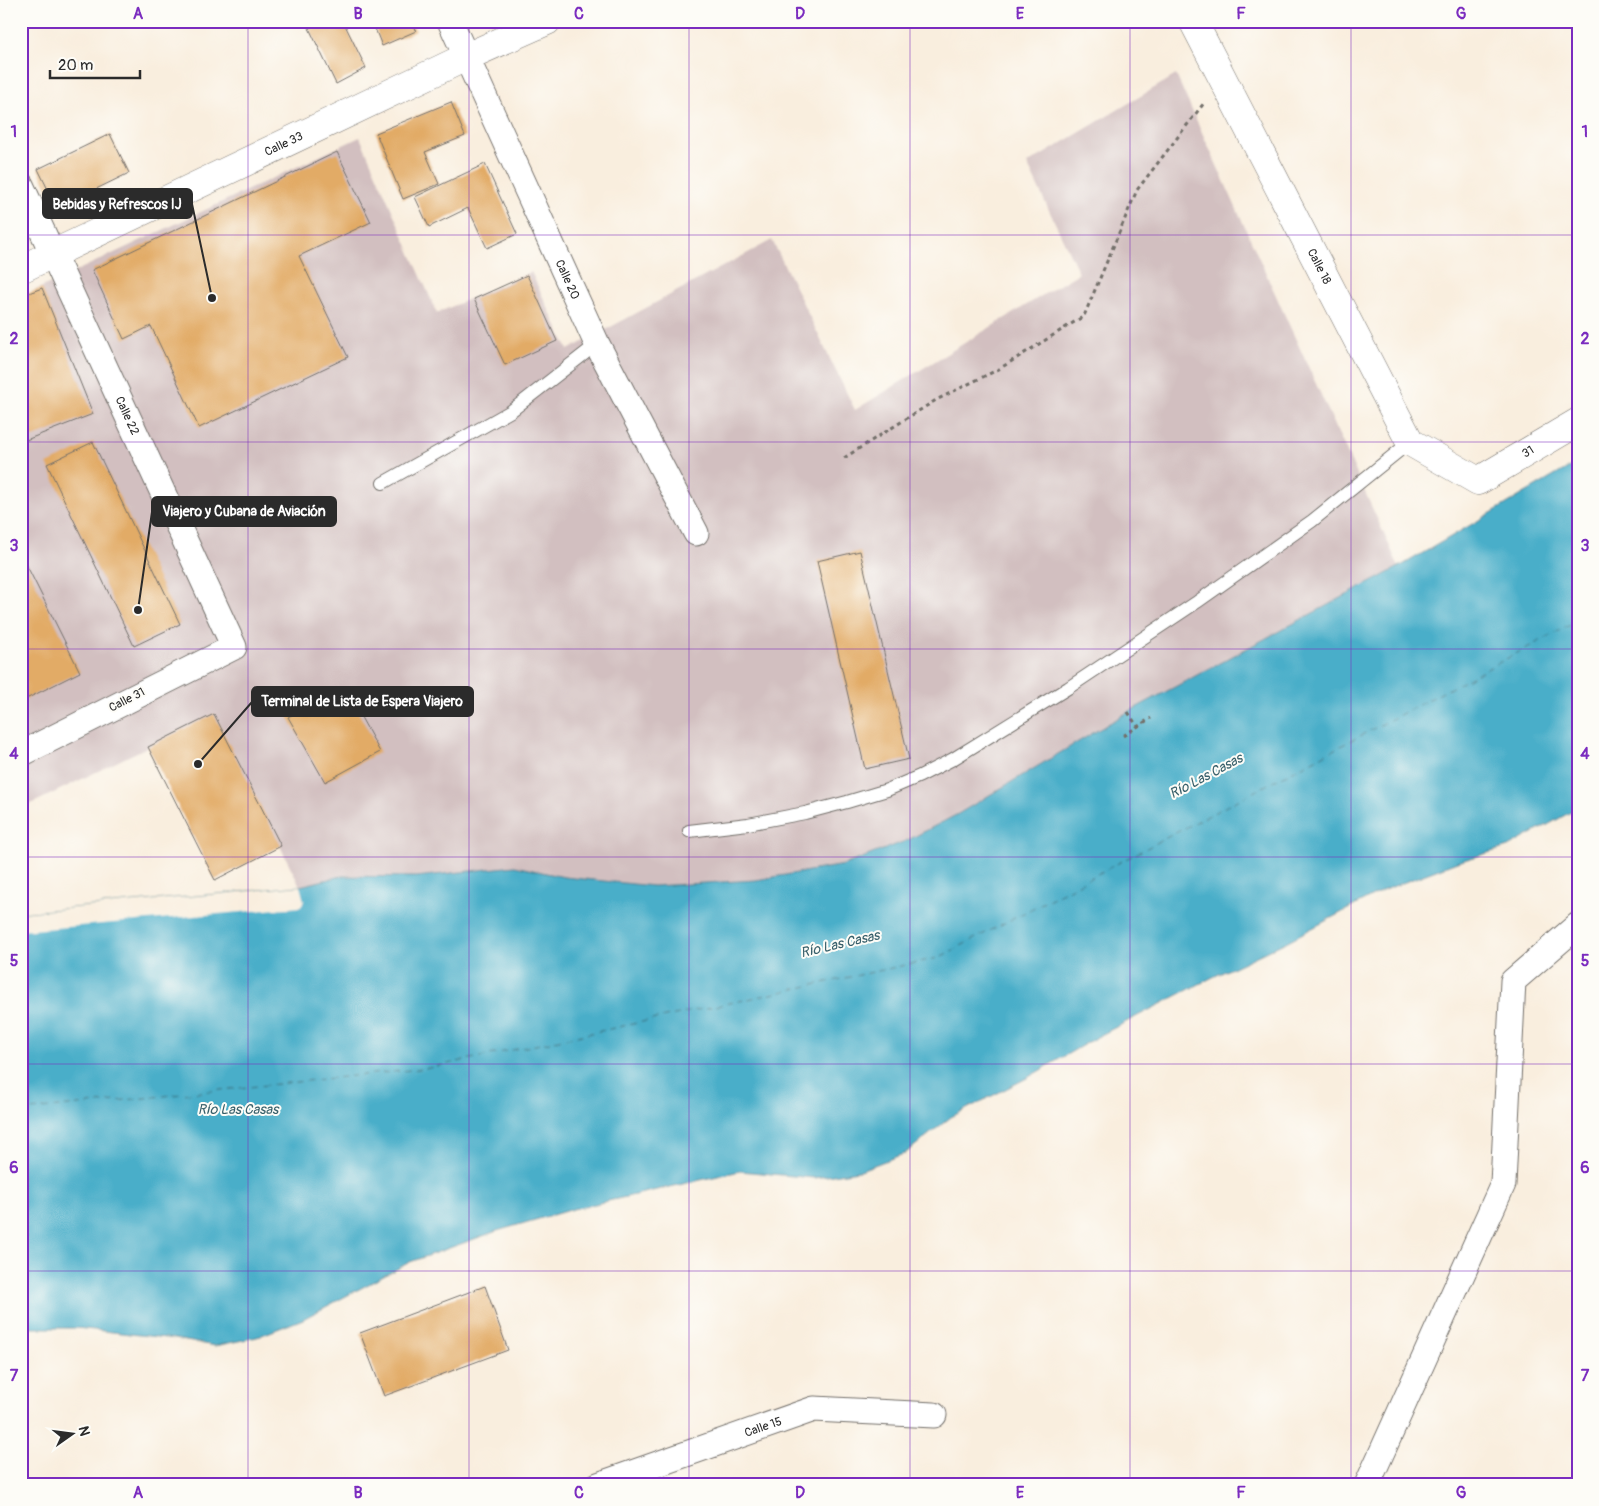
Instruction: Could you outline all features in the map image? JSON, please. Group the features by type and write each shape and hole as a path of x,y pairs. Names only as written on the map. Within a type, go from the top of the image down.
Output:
{"street":[{"name":"Calle 20","path":"450,21 596,344 696,533"},
{"name":"Calle 33","path":"21,269 466,57 547,21"},
{"name":"Calle 18","path":"1193,21 1410,442"},
{"name":"Calle 22","path":"21,185 234,647"},
{"name":"31","path":"1410,442 1478,481 1578,422"},
{"name":"Calle 31","path":"21,754 234,647"},
{"path":"1367,1485 1503,1184 1513,981 1578,925"},
{"name":"Calle 15","path":"601,1484 814,1409 934,1415"}],"lane":[{"path":"382,483 511,411 596,344"},
{"path":"689,831 748,824 806,813 847,802 887,790 953,759 1068,688 1197,602 1312,521 1410,442"}],"path":[{"path":"844,458 936,400 999,369 1084,316 1137,190 1222,78"},
{"path":"1128,712 1137,726"},
{"path":"1123,736 1151,718"}],"shaded area":[{"path":"1176,75 1399,567 1128,712 958,814 908,840 844,865 756,880 653,886 564,877 515,866 416,877 341,876 300,886 214,714 21,809 21,297 360,137 437,313 531,272 568,350 772,240 855,410 1079,273 1027,164"}],"water":[{"name":"Río Las Casas","path":"1578,462 1578,808 1508,847 1457,862 1384,890 1286,942 1213,977 1097,1037 1027,1078 951,1117 906,1153 858,1171 814,1178 740,1171 573,1209 497,1231 410,1262 303,1319 257,1337 215,1346 175,1339 76,1328 21,1328 21,913 300,886 341,876 416,877 515,866 564,877 653,886 756,880 844,865 908,840 958,814 1128,712 1399,567"}],"pier":[{"path":"300,886 304,901 300,907 21,931 21,913"}],"building":[{"path":"322,21 343,21 366,68 336,84 309,28"},
{"path":"372,21 411,21 416,31 382,46"},
{"path":"451,102 465,136 425,152 439,184 403,199 376,133"},
{"path":"110,134 129,173 57,208 38,169"},
{"path":"337,152 371,222 299,256 348,357 199,428 151,326 124,339 92,270"},
{"path":"485,164 517,234 487,248 468,208 429,227 415,197"},
{"path":"527,275 557,341 505,365 474,299"},
{"path":"42,288 93,414 26,440 21,430 21,296"},
{"path":"93,442 180,624 134,646 47,464"},
{"path":"860,551 909,759 865,769 817,561"},
{"path":"21,554 80,672 26,699 21,690"},
{"path":"350,697 380,752 325,782 288,717 312,704 318,715"},
{"path":"214,714 281,846 215,880 148,747"},
{"path":"485,1286 508,1350 384,1396 360,1333"}],"ferry route":[{"path":"21,1111 429,1068 938,958 1578,621"}],"place":[{"name":"Bebidas y Refrescos IJ","path":"212,298"},
{"name":"Viajero y Cubana de Aviación","path":"138,610"},
{"name":"Terminal de Lista de Espera Viajero","path":"198,764"}]}
